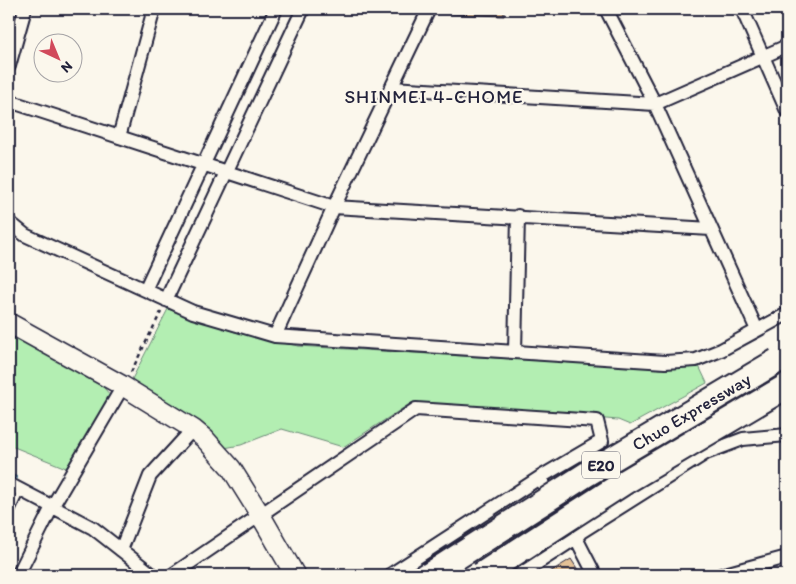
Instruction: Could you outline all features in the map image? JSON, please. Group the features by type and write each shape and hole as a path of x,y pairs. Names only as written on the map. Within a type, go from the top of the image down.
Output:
{"highway":[{"name":"Chuo Expressway","path":"429,575 587,474 778,361"},
{"name":"Chuo Expressway","path":"481,575 625,482 787,386"}],"street":[{"path":"9,66 25,9"},
{"path":"119,137 154,9"},
{"path":"145,290 276,9"},
{"path":"166,300 302,9"},
{"path":"275,336 334,207 429,9"},
{"path":"606,9 655,104 757,330"},
{"path":"742,9 787,111"},
{"path":"392,88 655,104 787,46"},
{"path":"9,101 334,207 518,216 711,229"},
{"path":"515,352 518,216"},
{"path":"9,222 24,236 193,312 275,336 665,362 696,360 721,350 787,314"},
{"path":"9,323 123,386 193,429 217,450 232,468 295,575"},
{"path":"18,575 52,507 123,386"},
{"path":"172,575 416,409 596,421 602,441 539,478 390,575"},
{"path":"121,550 150,476 193,429"},
{"path":"519,575 706,453 743,439 787,435"},
{"path":"539,478 579,535 596,575"},
{"path":"9,484 93,528 154,575"},
{"path":"721,575 787,557"}],"lane":[{"path":"9,515 21,490"}],"path":[{"path":"123,386 166,300"}],"green space":[{"path":"168,309 235,332 298,346 643,367 699,366 707,383 630,425 618,420 411,403 343,447 282,429 241,445 224,448 129,385"},
{"path":"9,333 98,381 111,396 66,468 9,445"}],"building":[{"path":"452,9 504,9 504,16 452,14"},
{"path":"571,559 580,573 576,575 545,575"}],"waterway":[{"path":"9,474 16,478"}],"district":[{"name":"SHINMEI 4-CHOME","path":"434,96"}]}
